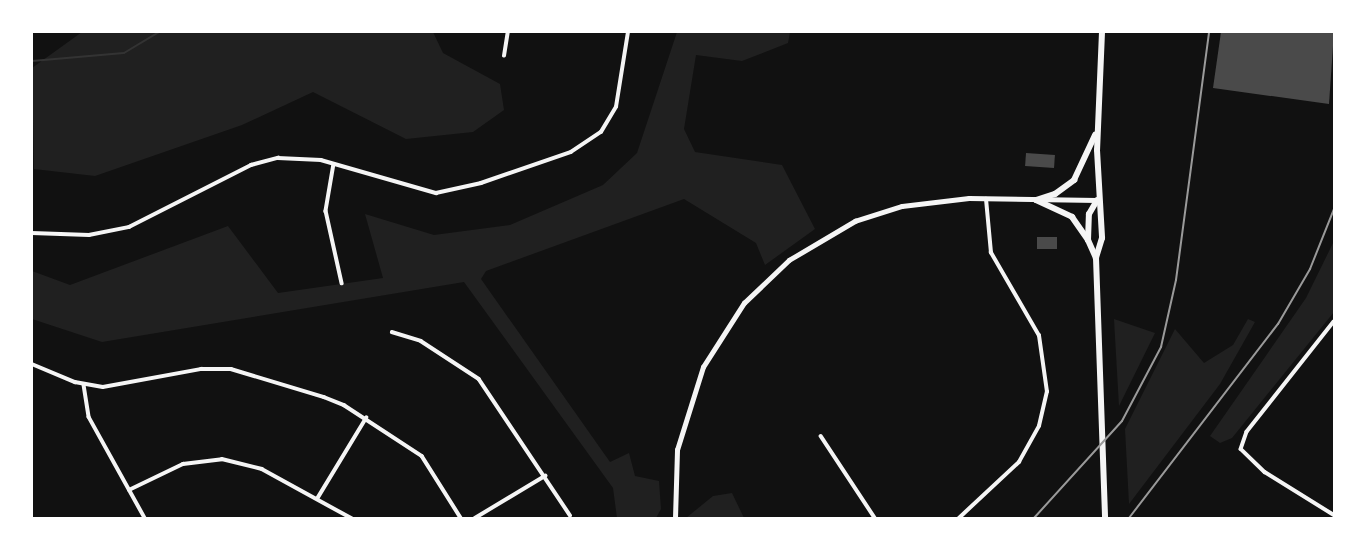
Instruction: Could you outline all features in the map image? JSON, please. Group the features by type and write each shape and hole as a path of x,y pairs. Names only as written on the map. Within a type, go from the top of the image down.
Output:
{"main road":[{"path":"1102,32 1097,200 1102,238 1096,258 1105,515"},
{"path":"1036,200 1055,194 1074,180 1098,127"},
{"path":"1036,200 1072,218 1088,240 1096,258"},
{"path":"1088,240 1089,214 1097,200"}],"street":[{"path":"504,56 508,32"},
{"path":"32,233 89,235 129,227 264,160 295,158 334,164 446,193 571,152 597,136 611,118 628,32"},
{"path":"334,164 326,211 342,283"},
{"path":"959,519 1019,462 1039,426 1047,392 1046,363 1039,336 990,253 986,199"},
{"path":"675,519 677,450 691,394 716,342 755,290 802,250 855,221 932,200 1097,200"},
{"path":"1335,322 1247,432 1241,449 1248,460 1335,515"},
{"path":"392,332 446,354 479,379 570,515"},
{"path":"32,364 84,385 103,387 201,369 231,369 324,397 366,418 429,463 461,519"},
{"path":"84,385 89,417 145,519"},
{"path":"317,499 366,418"},
{"path":"821,436 875,519"},
{"path":"129,490 183,464 222,459 262,469 351,519"},
{"path":"475,519 545,476"}],"shaded area":[{"path":"82,32 433,32 443,53 500,84 504,110 473,132 406,139 313,92 242,125 95,176 34,169 32,68"},
{"path":"677,32 790,32 788,43 742,61 696,55 684,129 695,152 782,165 815,229 765,265 756,243 684,199 486,271 481,279 610,462 629,453 635,476 659,481 661,509 656,518 617,518 613,488 464,282 102,342 32,319 32,271 70,285 228,226 278,293 383,278 365,214 434,235 510,225 603,185 637,153"},
{"path":"1334,241 1334,312 1232,438 1220,443 1210,436 1306,298"},
{"path":"1114,319 1155,333 1119,406"},
{"path":"1248,319 1255,322 1220,384 1129,504 1125,429 1175,329 1204,363 1233,345"},
{"path":"732,493 744,518 686,518 713,496"}],"building":[{"path":"1221,32 1334,32 1329,104 1213,88"},
{"path":"1026,153 1055,155 1054,168 1025,166"},
{"path":"1037,237 1057,237 1057,249 1037,249"}],"waterway":[{"path":"32,61 124,53 159,32"}],"railway":[{"path":"1034,518 1122,421 1161,347 1176,280 1209,32"},
{"path":"1129,518 1278,324 1310,269 1334,209"}]}
